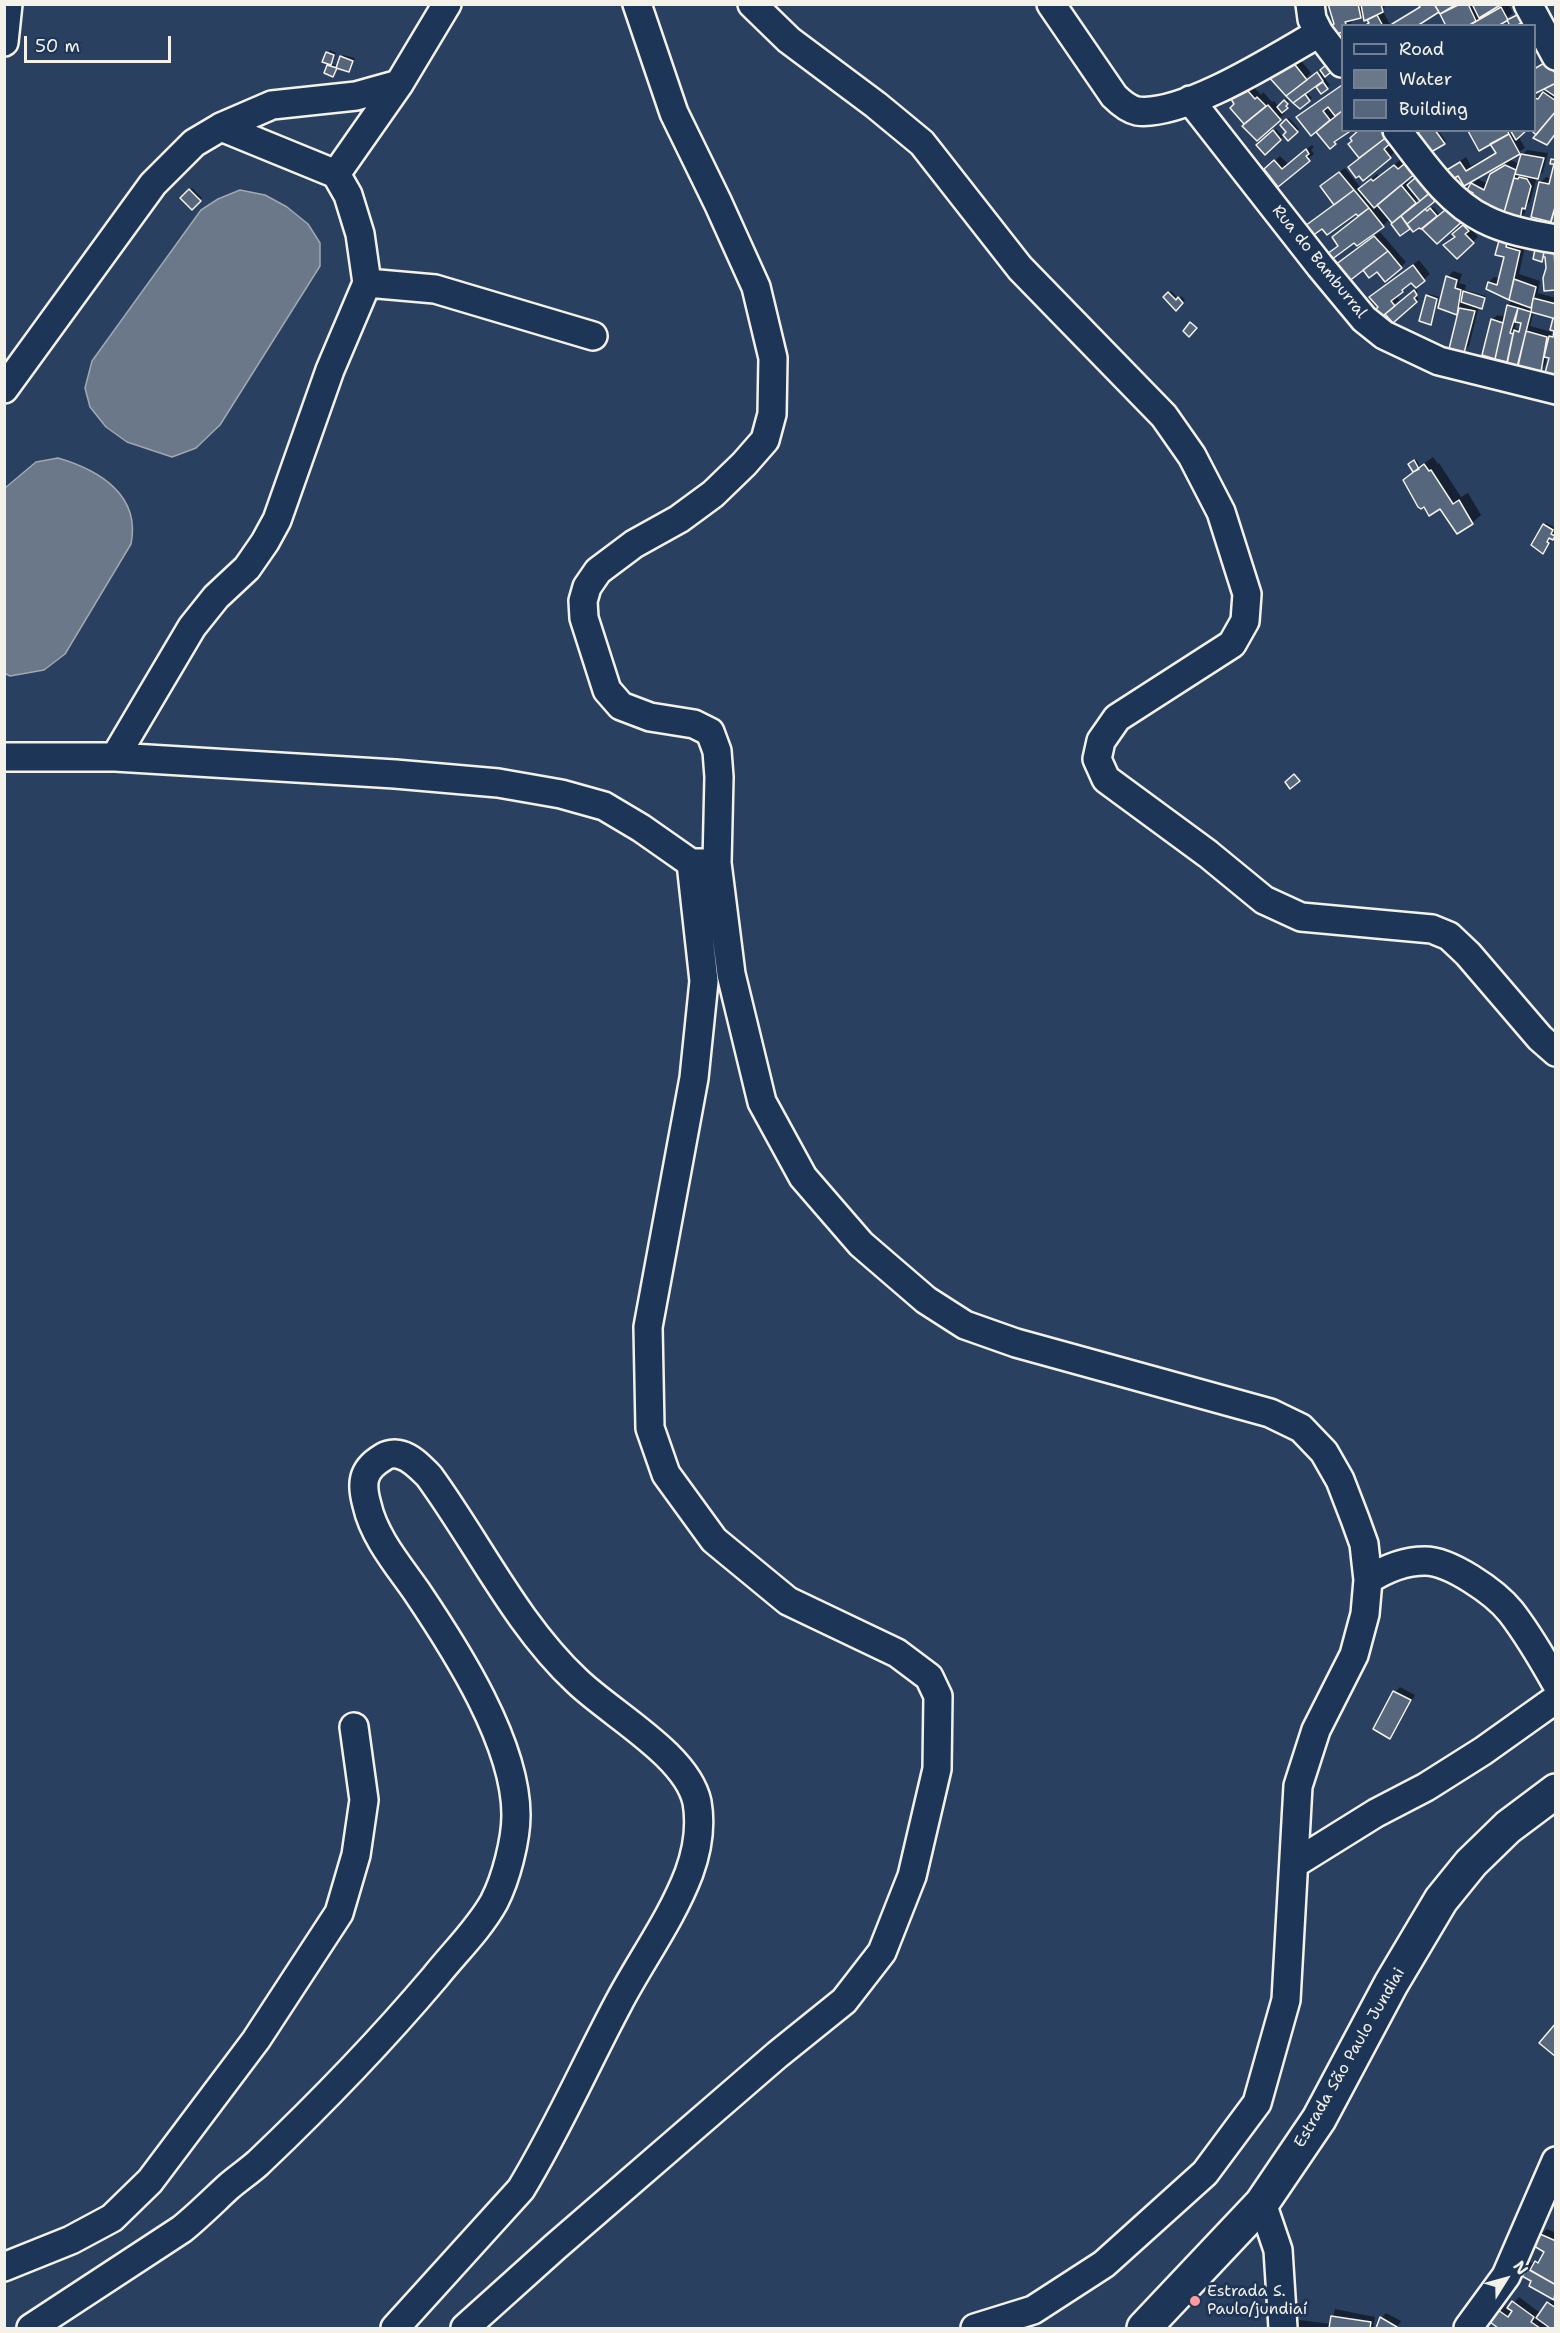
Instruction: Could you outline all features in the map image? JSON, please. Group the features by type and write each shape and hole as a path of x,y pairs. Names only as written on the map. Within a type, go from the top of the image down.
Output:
{"main road":[{"name":"Estrada São Paulo Jundiai","path":"1144,2328 1262,2203 1319,2119 1391,1984 1442,1900 1470,1863 1508,1827 1556,1791"}],"street":[{"path":"4,42 8,4"},
{"path":"336,174 399,84 447,4"},
{"path":"465,2328 777,2055 844,2001 882,1952 912,1876 937,1769 938,1696 929,1677 897,1653 788,1601 714,1540 666,1474 650,1428 648,1327 694,1078 704,981 704,863 719,777 717,751 710,732 694,723 650,717 621,706 607,690 584,618 584,601 587,587 598,571 634,544 679,519 713,494 765,440 772,414 773,358 756,287 674,113 637,4"},
{"path":"752,4 789,40 876,105 922,143 1020,268 1164,416 1192,456 1221,512 1247,594 1245,621 1232,644 1116,718 1101,741 1097,759 1106,779 1208,854 1264,900 1300,917 1432,929 1449,936 1468,954 1539,1038 1556,1052"},
{"path":"1051,4 1114,96 1135,111 1152,111 1190,100 1242,78 1318,33"},
{"path":"1310,4 1312,19 1318,33 1341,62"},
{"path":"1528,4 1556,56"},
{"path":"4,389 153,183 194,143 272,105 356,96 399,84"},
{"name":"Rua do Bamburral","path":"1190,100 1364,319 1384,335 1439,361 1556,390"},
{"path":"115,757 192,627 216,597 247,568 277,520 330,370 367,283 360,234 348,195 336,174 221,128"},
{"path":"1399,132 1457,201 1475,214 1496,225 1556,238"},
{"path":"367,283 435,289 593,336"},
{"path":"4,757 115,757 395,774 498,783 561,794 604,806 704,863 762,1102 803,1177 861,1244 926,1300 965,1325 1027,1346 1270,1413 1301,1428 1324,1452 1340,1480 1364,1544 1368,1580 1365,1614 1354,1655 1316,1730 1298,1786 1286,2000 1257,2103 1205,2173 1104,2264 1033,2310 975,2328"},
{"path":"31,2328 182,2229 257,2164 380,2039 468,1938 495,1900 515,1838 515,1787 496,1734 477,1693 444,1634 377,1531 367,1506 364,1481 366,1472 386,1455 399,1454 408,1458 429,1476 549,1653 599,1702 662,1750 675,1764 693,1791 697,1802 698,1822 694,1854 674,1909 618,2004 547,2146 531,2173 521,2189 395,2328"},
{"path":"1368,1580 1380,1572 1404,1563 1426,1560 1445,1564 1465,1574 1509,1610 1539,1652 1556,1683"},
{"path":"1294,1864 1376,1812 1435,1781 1483,1751 1556,1699"},
{"path":"4,2267 71,2240 112,2218 150,2181 256,2040 339,1913 356,1855 364,1800 354,1727"},
{"path":"1468,2328 1506,2276 1556,2161"},
{"path":"1262,2203 1278,2250 1283,2328"}],"water":[{"path":"240,190 265,195 287,207 308,224 320,243 320,266 220,425 196,448 172,457 127,442 106,427 90,407 85,388 92,361 201,210 218,199"},
{"path":"58,458 88,470 114,487 130,512 131,544 65,654 44,670 10,676 4,673 5,488 36,462"}],"building":[{"path":"1328,4 1358,4 1361,18 1341,24 1341,32 1334,36 1329,27 1334,24"},
{"path":"1361,4 1381,4 1383,12 1364,21"},
{"path":"1418,4 1434,4 1439,12 1420,24 1392,24 1420,7"},
{"path":"1434,4 1457,4 1440,14"},
{"path":"1460,4 1468,4 1476,21 1471,24 1445,24 1440,14"},
{"path":"1472,4 1502,4 1479,18"},
{"path":"1501,7 1508,20 1501,24 1471,24"},
{"path":"1519,14 1523,22 1509,24 1507,20"},
{"path":"1377,15 1382,24 1367,24 1367,20"},
{"path":"326,52 334,55 331,65 322,62"},
{"path":"340,56 353,61 349,72 336,68"},
{"path":"1292,61 1307,80 1286,96 1267,75"},
{"path":"1546,62 1556,74 1556,83 1536,93 1536,68"},
{"path":"327,65 337,68 333,77 324,73"},
{"path":"1326,65 1331,72 1325,77 1320,70"},
{"path":"1317,72 1323,81 1293,103 1286,96"},
{"path":"1323,82 1328,89 1321,94 1316,87"},
{"path":"1556,83 1556,97 1544,89"},
{"path":"1341,86 1341,112 1335,116 1328,107 1323,111 1330,120 1311,136 1296,117"},
{"path":"1248,91 1266,106 1244,124 1230,108 1234,104 1231,99"},
{"path":"1543,92 1556,101 1556,111 1536,135 1533,132 1536,132 1536,98"},
{"path":"1305,94 1310,101 1300,109 1293,103"},
{"path":"1284,100 1288,108 1282,113 1277,107"},
{"path":"1268,105 1281,120 1257,141 1242,126"},
{"path":"1556,111 1556,133 1547,145 1533,138"},
{"path":"1341,112 1341,132 1349,132 1334,142 1336,144 1330,149 1316,132"},
{"path":"1286,119 1298,132 1288,141 1283,135 1286,132 1280,125"},
{"path":"1273,130 1281,140 1265,155 1256,145"},
{"path":"1357,132 1385,132 1388,136 1359,158 1348,144 1352,141 1350,138"},
{"path":"1436,132 1445,144 1431,152 1415,134"},
{"path":"1469,132 1508,132 1509,134 1479,151"},
{"path":"1511,132 1525,132 1516,140"},
{"path":"1509,134 1520,154 1464,186 1458,176 1453,179 1445,171 1460,162 1466,171 1496,153 1490,144"},
{"path":"1388,136 1393,141 1384,149 1391,158 1363,181 1359,176 1356,178 1348,167"},
{"path":"1306,149 1309,154 1306,156 1310,161 1278,187 1264,169 1274,160 1282,169"},
{"path":"1521,154 1544,158 1538,179 1515,174"},
{"path":"1551,159 1556,160 1556,204 1551,222 1531,217 1539,182 1549,184 1554,164 1550,164"},
{"path":"1408,161 1417,172 1374,208 1358,189 1394,165 1398,169"},
{"path":"1505,165 1516,170 1503,216 1481,205 1482,202 1471,196 1473,193 1467,190 1471,183 1484,190 1490,174"},
{"path":"1339,172 1354,190 1334,205 1320,186"},
{"path":"1422,172 1435,188 1420,201 1407,185"},
{"path":"1514,178 1527,179 1531,186 1520,220 1503,216"},
{"path":"1401,185 1416,203 1392,223 1377,205"},
{"path":"189,189 201,201 192,210 180,198"},
{"path":"1354,190 1369,208 1358,216 1356,214 1327,235 1322,229 1312,236 1305,226"},
{"path":"1430,193 1435,198 1434,202 1407,224 1401,216"},
{"path":"1556,204 1556,228 1549,227"},
{"path":"1450,206 1465,219 1437,244 1422,229"},
{"path":"1369,208 1384,227 1357,246 1354,243 1331,260 1327,254 1338,246 1332,237"},
{"path":"1430,208 1437,216 1421,229 1413,232 1407,224 1425,209 1427,211"},
{"path":"1401,216 1410,229 1400,236 1391,224"},
{"path":"1463,225 1469,231 1465,234 1474,243 1457,259 1443,245 1455,237 1452,234"},
{"path":"1374,236 1388,251 1348,282 1335,265"},
{"path":"1500,237 1508,239 1506,247 1520,251 1509,300 1486,289 1488,282 1497,285 1504,257 1495,255"},
{"path":"1536,245 1545,247 1542,262 1533,259"},
{"path":"1545,247 1554,248 1556,290 1544,291"},
{"path":"1388,251 1402,268 1385,282 1377,272 1369,278 1363,270"},
{"path":"1413,265 1425,281 1416,288 1411,283 1402,290 1403,292 1391,301 1395,306 1379,319 1373,312 1378,307 1369,297"},
{"path":"1446,276 1457,280 1455,288 1461,290 1457,315 1438,308"},
{"path":"1514,279 1536,287 1531,308 1509,300"},
{"path":"1414,290 1417,295 1414,298 1417,302 1393,323 1385,314"},
{"path":"1463,291 1485,298 1482,309 1461,302"},
{"path":"1168,292 1176,300 1178,297 1183,303 1176,311 1163,297"},
{"path":"1426,295 1437,299 1431,325 1419,321"},
{"path":"1533,298 1556,304 1556,319 1531,312"},
{"path":"1507,305 1518,308 1510,333 1513,334 1507,362 1495,359"},
{"path":"1459,308 1475,311 1464,353 1449,349"},
{"path":"1518,308 1531,312 1517,367 1507,364 1514,330 1519,332 1521,323 1515,322"},
{"path":"1553,318 1556,319 1556,380 1544,377 1549,358 1544,357 1549,336 1553,337 1554,331 1550,330"},
{"path":"1491,319 1503,323 1495,359 1482,355"},
{"path":"1190,322 1197,328 1189,337 1183,331"},
{"path":"1526,331 1547,337 1541,372 1518,366"},
{"path":"1414,460 1419,469 1413,472 1408,464"},
{"path":"1424,464 1429,471 1431,470 1453,504 1459,500 1473,524 1457,534 1440,509 1429,516 1424,507 1421,509 1418,507 1403,480"},
{"path":"1543,524 1553,530 1551,534 1555,536 1553,540 1549,538 1543,554 1531,545"},
{"path":"1294,774 1300,781 1290,789 1285,782"},
{"path":"1393,1691 1411,1700 1390,1739 1373,1729"},
{"path":"1556,2023 1556,2057 1539,2043"},
{"path":"1540,2234 1556,2241 1556,2285 1530,2270 1535,2261 1538,2263 1544,2252 1534,2246"},
{"path":"1524,2267 1556,2285 1554,2300 1529,2286 1531,2281 1520,2275"},
{"path":"1512,2301 1534,2317 1531,2322 1540,2328 1498,2328 1490,2322 1498,2310 1508,2317 1512,2311 1507,2308"},
{"path":"1547,2302 1556,2308 1556,2328 1550,2328 1536,2318"},
{"path":"1331,2316 1371,2322 1370,2328 1329,2328"},
{"path":"1380,2317 1397,2327 1376,2328"}],"place":[{"name":"Estrada S. Paulo/jundiaí","path":"1195,2301"}]}
